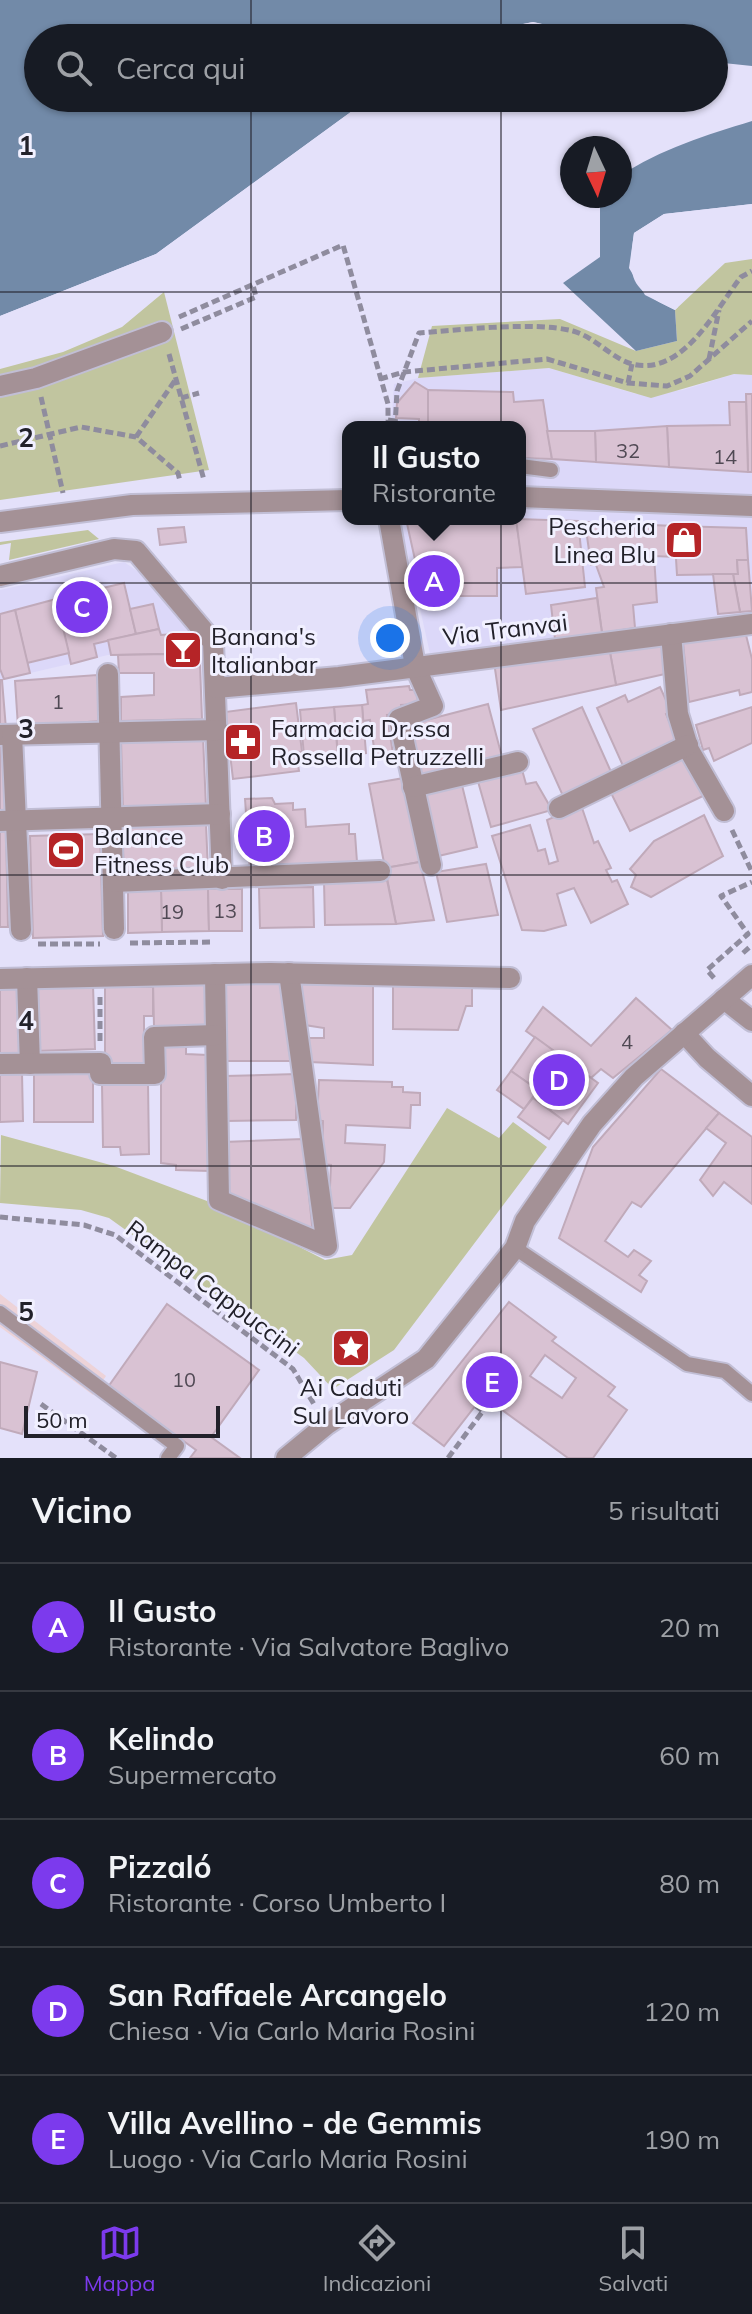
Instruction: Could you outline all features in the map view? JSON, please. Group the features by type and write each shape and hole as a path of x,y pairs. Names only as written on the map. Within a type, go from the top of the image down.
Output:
{"street":[{"path":"0,386 36,378 172,330"},
{"path":"526,497 752,506"},
{"path":"0,522 71,511 180,503 342,500"},
{"path":"390,525 415,666 433,706 399,719 431,865"},
{"path":"0,576 114,549 136,551 150,563 213,642 222,879"},
{"name":"Via Tranvai","path":"216,688 324,679 752,624"},
{"path":"671,634 678,714 688,745 724,811"},
{"path":"108,674 114,929"},
{"path":"21,930 8,821 6,735 218,730"},
{"path":"559,808 688,745"},
{"path":"413,787 518,762"},
{"path":"8,821 220,814"},
{"path":"113,882 380,871"},
{"path":"215,974 219,1200 327,1246 289,973"},
{"path":"0,979 289,973 510,978"},
{"path":"286,1458 326,1425 426,1359 515,1248 525,1221 592,1124 634,1077 752,975"},
{"path":"27,978 30,1064"},
{"path":"724,999 752,1021"},
{"path":"684,1033 707,1058 752,1096"},
{"path":"0,1064 101,1063 100,1074 155,1074 154,1037 216,1035"}],"lane":[{"path":"526,467 551,470"},
{"path":"515,1248 687,1364 725,1371 752,1394"},
{"path":"0,1313 177,1446 168,1458"}],"path":[{"path":"204,480 176,379 170,321 343,245 388,404 390,421"},
{"path":"395,421 397,391 419,333 548,327 575,332 632,364 657,364 679,353 741,277 752,271"},
{"path":"172,330 256,297 253,285"},
{"path":"709,360 720,306"},
{"path":"380,379 404,372 547,359 628,383 667,386 690,376 752,321"},
{"path":"628,383 632,364"},
{"path":"36,378 63,494"},
{"path":"136,437 176,379"},
{"path":"181,398 199,393"},
{"path":"0,446 81,427 136,437 167,462 178,473 180,481"},
{"path":"724,811 752,872"},
{"path":"723,970 713,979 707,970 748,934 721,896 752,882"},
{"path":"732,962 752,945"},
{"path":"99,976 101,1063"},
{"name":"Rampa Cappuccini","path":"0,1217 84,1225 115,1235 293,1369 326,1425"},
{"path":"41,1404 116,1458"},
{"path":"448,1458 483,1411 476,1406"}],"shaded area":[{"path":"549,368 636,394 683,390 734,374 752,375 752,617 431,658 401,525 526,525 526,421 391,421 394,384 418,378"},
{"path":"124,562 146,577 201,642 204,664 168,663 165,654 108,655 0,680 0,590"},
{"path":"0,1294 106,1376 93,1395 0,1327"}],"green space":[{"path":"752,259 752,375 734,374 651,398 549,368 418,378 432,326 560,319 636,351 677,341 675,310 725,263"},
{"path":"164,292 209,470 0,500 0,369 63,352 122,327"},
{"path":"88,530 99,539 9,560 11,543 0,545 0,542"},
{"path":"447,1108 499,1138 513,1122 547,1147 394,1350 333,1389 304,1358 109,1218 81,1210 0,1203 1,1135 114,1166 215,1204 325,1260 352,1255"}],"water":[{"path":"0,0 752,0 752,66 728,63 728,24 24,24 24,112 351,112 156,254 0,316"},
{"path":"752,121 752,204 664,214 634,233 631,262 635,282 649,296 675,310 677,341 636,351 563,283 600,257 600,208 632,208 632,169 701,137"}],"pier":[{"path":"351,112 355,112 158,257 0,320 0,316 156,254"},
{"path":"752,204 752,208 666,218 637,235 633,267 647,292 678,307 675,310 645,295 629,268 634,233 664,214"}],"building":[{"path":"415,382 428,390 428,421 396,418 397,403"},
{"path":"428,390 513,392 514,402 543,400 552,459 526,458 526,421 428,421"},
{"path":"746,394 752,394 752,472 748,472"},
{"path":"729,402 746,402 748,472 669,467 667,426 730,425"},
{"path":"667,426 669,467 596,462 595,431"},
{"path":"547,431 595,431 596,462 552,459"},
{"path":"526,519 578,521 585,587 526,594 517,525 526,525"},
{"path":"585,522 674,526 676,557 654,556 657,602 633,605 635,628 602,633 596,588 604,587 596,565 591,565"},
{"path":"407,525 517,525 523,567 497,568 497,596 423,596"},
{"path":"674,526 746,528 748,560 737,560 738,574 677,575"},
{"path":"184,527 186,542 160,545 158,529"},
{"path":"737,560 748,560 752,611 740,612 733,574 738,574"},
{"path":"713,574 733,574 740,612 718,614"},
{"path":"124,583 136,634 94,644 97,657 71,664 56,599"},
{"path":"597,598 602,633 555,639 551,605"},
{"path":"56,599 69,653 27,663 15,610"},
{"path":"153,604 159,629 136,634 130,609"},
{"path":"15,610 30,673 4,679 0,669 0,614"},
{"path":"159,629 161,635 188,633 200,646 200,664 168,663 166,654 111,655 108,640"},
{"path":"746,635 752,659 752,692 740,695 739,690 689,702 683,643"},
{"path":"661,641 665,674 616,685 609,647"},
{"path":"609,647 616,685 501,710 494,662"},
{"path":"166,654 168,663 200,664 202,719 121,721 121,697 154,695 154,673 119,673 118,655"},
{"path":"97,675 101,721 18,727 15,681"},
{"path":"2,680 6,729 0,729"},
{"path":"409,686 410,690 417,690 418,704 401,705 402,714 387,715 393,754 375,755 370,720 363,721 362,705 368,704 366,690"},
{"path":"660,687 671,711 666,714 679,744 624,768 597,708 625,695 628,702"},
{"path":"296,703 302,752 296,752 299,771 233,779 225,712"},
{"path":"488,704 502,757 421,778 407,725"},
{"path":"362,705 366,753 338,756 334,707"},
{"path":"334,707 338,759 318,761 318,755 304,756 300,710"},
{"path":"582,707 612,774 563,796 533,729"},
{"path":"752,707 752,743 714,761 709,748 703,750 696,725"},
{"path":"203,737 206,808 123,811 121,740"},
{"path":"6,739 9,814 0,814 0,740"},
{"path":"683,756 703,796 630,831 610,791"},
{"path":"521,766 526,784 536,782 552,810 491,827 477,778"},
{"path":"404,778 420,862 385,868 369,784"},
{"path":"461,781 477,847 434,857 418,791"},
{"path":"272,798 275,804 293,803 293,810 305,809 306,827 349,824 349,834 355,834 357,862 250,870 245,799"},
{"path":"581,805 594,843 598,841 611,868 606,870 612,882 617,880 628,904 591,923 574,888 557,894 566,925 544,931 522,930 492,836 530,825 538,851 545,849 549,864 558,861 547,820"},
{"path":"704,815 723,856 651,897 631,887 636,875 630,869 654,841"},
{"path":"206,824 208,871 124,874 122,827"},
{"path":"0,831 6,831 8,927 0,927"},
{"path":"100,834 103,936 33,938 30,836"},
{"path":"420,862 434,920 396,924 385,868"},
{"path":"486,864 498,915 447,922 436,872"},
{"path":"387,880 396,924 325,925 324,881"},
{"path":"313,887 314,927 260,928 259,888"},
{"path":"161,889 208,889 209,931 162,932"},
{"path":"161,889 162,932 128,933 128,890"},
{"path":"208,889 242,889 242,931 209,931"},
{"path":"209,976 210,1026 154,1026 153,982"},
{"path":"283,982 295,1061 225,1061 222,983"},
{"path":"373,982 373,1065 310,1062 307,1038 324,1038 324,1028 305,1025 298,984"},
{"path":"393,983 451,987 451,983 472,984 472,1006 466,1006 458,1030 393,1029"},
{"path":"93,985 95,1049 35,1051 33,987"},
{"path":"0,987 23,987 24,1056 0,1056"},
{"path":"105,987 153,987 153,1016 144,1016 144,1064 105,1064"},
{"path":"636,998 672,1030 613,1078 601,1069 591,1078 526,1031 543,1007 591,1046"},
{"path":"535,1037 598,1083 568,1124 533,1098 538,1090 511,1071"},
{"path":"186,1046 186,1054 207,1055 209,1171 176,1170 176,1165 161,1163 161,1047"},
{"path":"661,1069 719,1113 641,1207 632,1202 605,1241 628,1257 634,1250 651,1261 639,1275 647,1281 641,1292 559,1238 593,1147"},
{"path":"511,1071 538,1090 524,1109 497,1090"},
{"path":"22,1073 23,1121 0,1122 0,1074"},
{"path":"34,1073 93,1073 93,1122 34,1122"},
{"path":"296,1074 296,1120 226,1121 226,1076"},
{"path":"319,1080 392,1082 392,1087 403,1087 403,1092 420,1093 420,1105 411,1105 410,1128 346,1125 345,1143 385,1145 384,1162 350,1208 329,1208 331,1165 322,1164 323,1121 317,1120"},
{"path":"148,1083 149,1154 121,1155 120,1147 103,1147 102,1084"},
{"path":"533,1098 563,1120 549,1139 518,1117"},
{"path":"719,1113 752,1137 752,1204 724,1182 713,1196 700,1180 726,1143 706,1128"},
{"path":"303,1139 313,1234 226,1198 224,1142"},
{"path":"509,1302 556,1337 552,1341 615,1387 608,1396 627,1410 593,1458 568,1458 483,1396 444,1446 413,1423","holes":["545,1355 576,1378 562,1398 530,1376"]},
{"path":"167,1304 259,1370 211,1437 240,1458 190,1458 196,1450 108,1387"},
{"path":"0,1362 37,1372 22,1434 0,1428"}],"place":[{"name":"Pescheria Linea Blu","path":"684,540"},
{"name":"Il Gusto","path":"434,581"},
{"name":"Pizzaló","path":"82,607"},
{"name":"Banana's Italianbar","path":"183,650"},
{"name":"Farmacia Dr.ssa Rossella Petruzzelli","path":"243,742"},
{"name":"Kelindo","path":"264,836"},
{"name":"Balance Fitness Club","path":"66,850"},
{"name":"San Raffaele Arcangelo","path":"559,1080"},
{"name":"Ai Caduti Sul Lavoro","path":"351,1348"},
{"name":"Villa Avellino - de Gemmis","path":"492,1382"}]}
